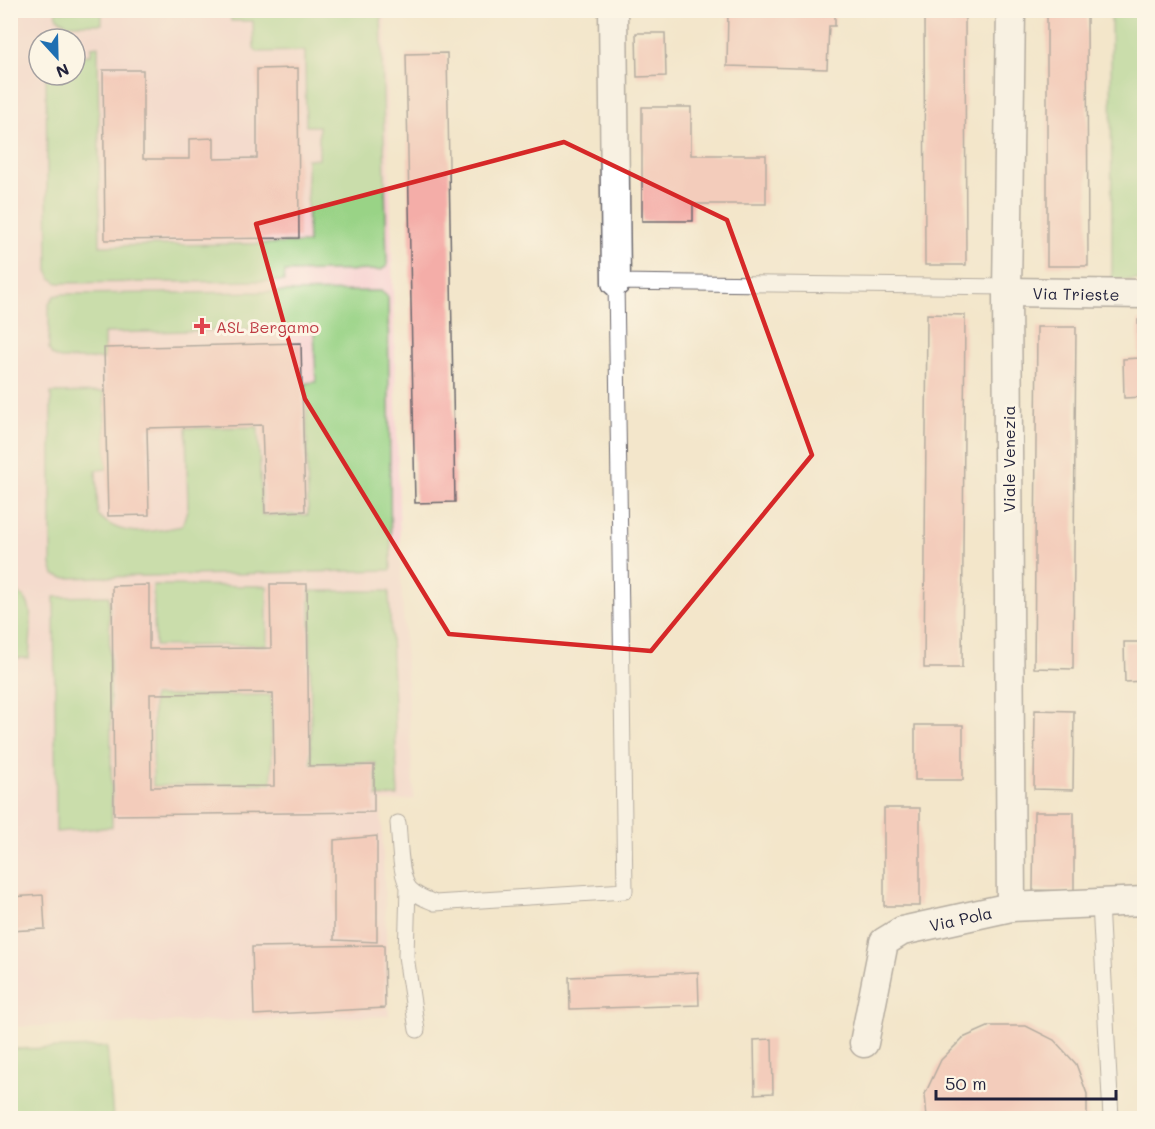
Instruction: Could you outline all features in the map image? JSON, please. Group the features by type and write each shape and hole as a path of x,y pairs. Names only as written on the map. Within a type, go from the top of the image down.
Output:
{"street":[{"path":"613,10 616,282"},
{"name":"Viale Venezia","path":"1011,10 1007,290 1011,907"},
{"name":"Via Trieste","path":"1007,290 1144,294"},
{"name":"Via Pola","path":"864,1043 884,942 902,931 1011,907 1144,901"}],"lane":[{"path":"408,887 419,897 435,903 625,891 616,282 1007,290"},
{"path":"398,823 404,876 408,887 406,956 417,1030"},
{"path":"1100,903 1111,1119"}],"highlighted area":[{"path":"564,142 727,220 812,455 651,651 449,634 305,399 256,224"}],"shaded area":[{"name":"ASL Bergamo","path":"10,11 385,11 401,577 414,799 381,802 389,1016 11,1027"}],"green space":[{"path":"56,11 102,11 102,24 68,24 57,18"},
{"path":"231,11 381,11 387,266 381,270 285,272 284,281 58,283 51,278 48,271 46,87 87,87 87,55 91,55 91,47 98,46 100,246 308,243 307,159 319,159 319,126 306,126 305,51 257,52 254,48 253,21 231,21"},
{"path":"1111,11 1144,11 1144,280 1112,280"},
{"path":"381,291 388,297 391,570 64,578 54,575 51,565 51,393 104,392 107,469 96,470 98,515 116,528 137,532 182,526 188,507 186,428 258,427 262,515 308,515 306,383 316,382 314,328 104,333 104,359 60,359 52,355 49,349 49,304 54,296 64,294"},
{"path":"153,585 267,586 267,645 155,646"},
{"path":"310,591 389,591 398,796 377,797 376,763 311,763"},
{"path":"11,592 20,594 26,600 29,608 31,628 29,658 11,658"},
{"path":"109,596 112,827 56,832 54,597"},
{"path":"271,695 272,783 153,786 153,696"},
{"path":"107,1047 113,1118 11,1118 11,1049"}],"building":[{"path":"728,10 835,10 835,26 829,26 827,69 727,66"},
{"path":"924,10 965,10 966,265 925,265"},
{"path":"1047,10 1087,10 1088,266 1047,266"},
{"path":"636,33 665,33 666,76 637,77"},
{"path":"447,53 455,502 415,503 406,54"},
{"path":"298,68 299,238 105,240 103,70 143,70 143,159 189,159 189,139 214,138 214,159 257,158 257,69"},
{"path":"642,107 691,107 691,155 766,155 766,204 693,204 693,221 642,221"},
{"path":"927,314 965,315 962,668 924,668"},
{"path":"1138,320 1144,320 1144,397 1124,398 1123,359 1139,358"},
{"path":"1037,327 1076,327 1073,669 1034,668"},
{"path":"301,343 305,511 265,513 262,425 147,428 149,515 108,516 104,348"},
{"path":"270,584 307,584 309,766 374,765 374,812 114,815 112,586 149,585 149,649 271,648","holes":["273,693 274,786 151,787 150,694"]},
{"path":"1139,604 1144,604 1144,681 1125,682 1124,642 1140,642"},
{"path":"1035,710 1074,711 1073,790 1034,789"},
{"path":"915,725 963,725 963,780 915,780"},
{"path":"884,808 920,808 920,906 884,906"},
{"path":"1034,812 1074,812 1074,891 1033,890"},
{"path":"377,836 377,942 334,940 334,840"},
{"path":"43,895 45,929 10,931 10,897"},
{"path":"384,945 385,1008 254,1015 252,947"},
{"path":"698,972 699,1005 570,1009 569,977"},
{"path":"990,1026 1026,1026 1054,1040 1076,1064 1087,1094 1087,1118 927,1118 925,1094 941,1060 963,1038"},
{"path":"772,1039 773,1093 755,1094 754,1040"}],"place":[{"name":"ASL Bergamo","path":"202,326"}]}
